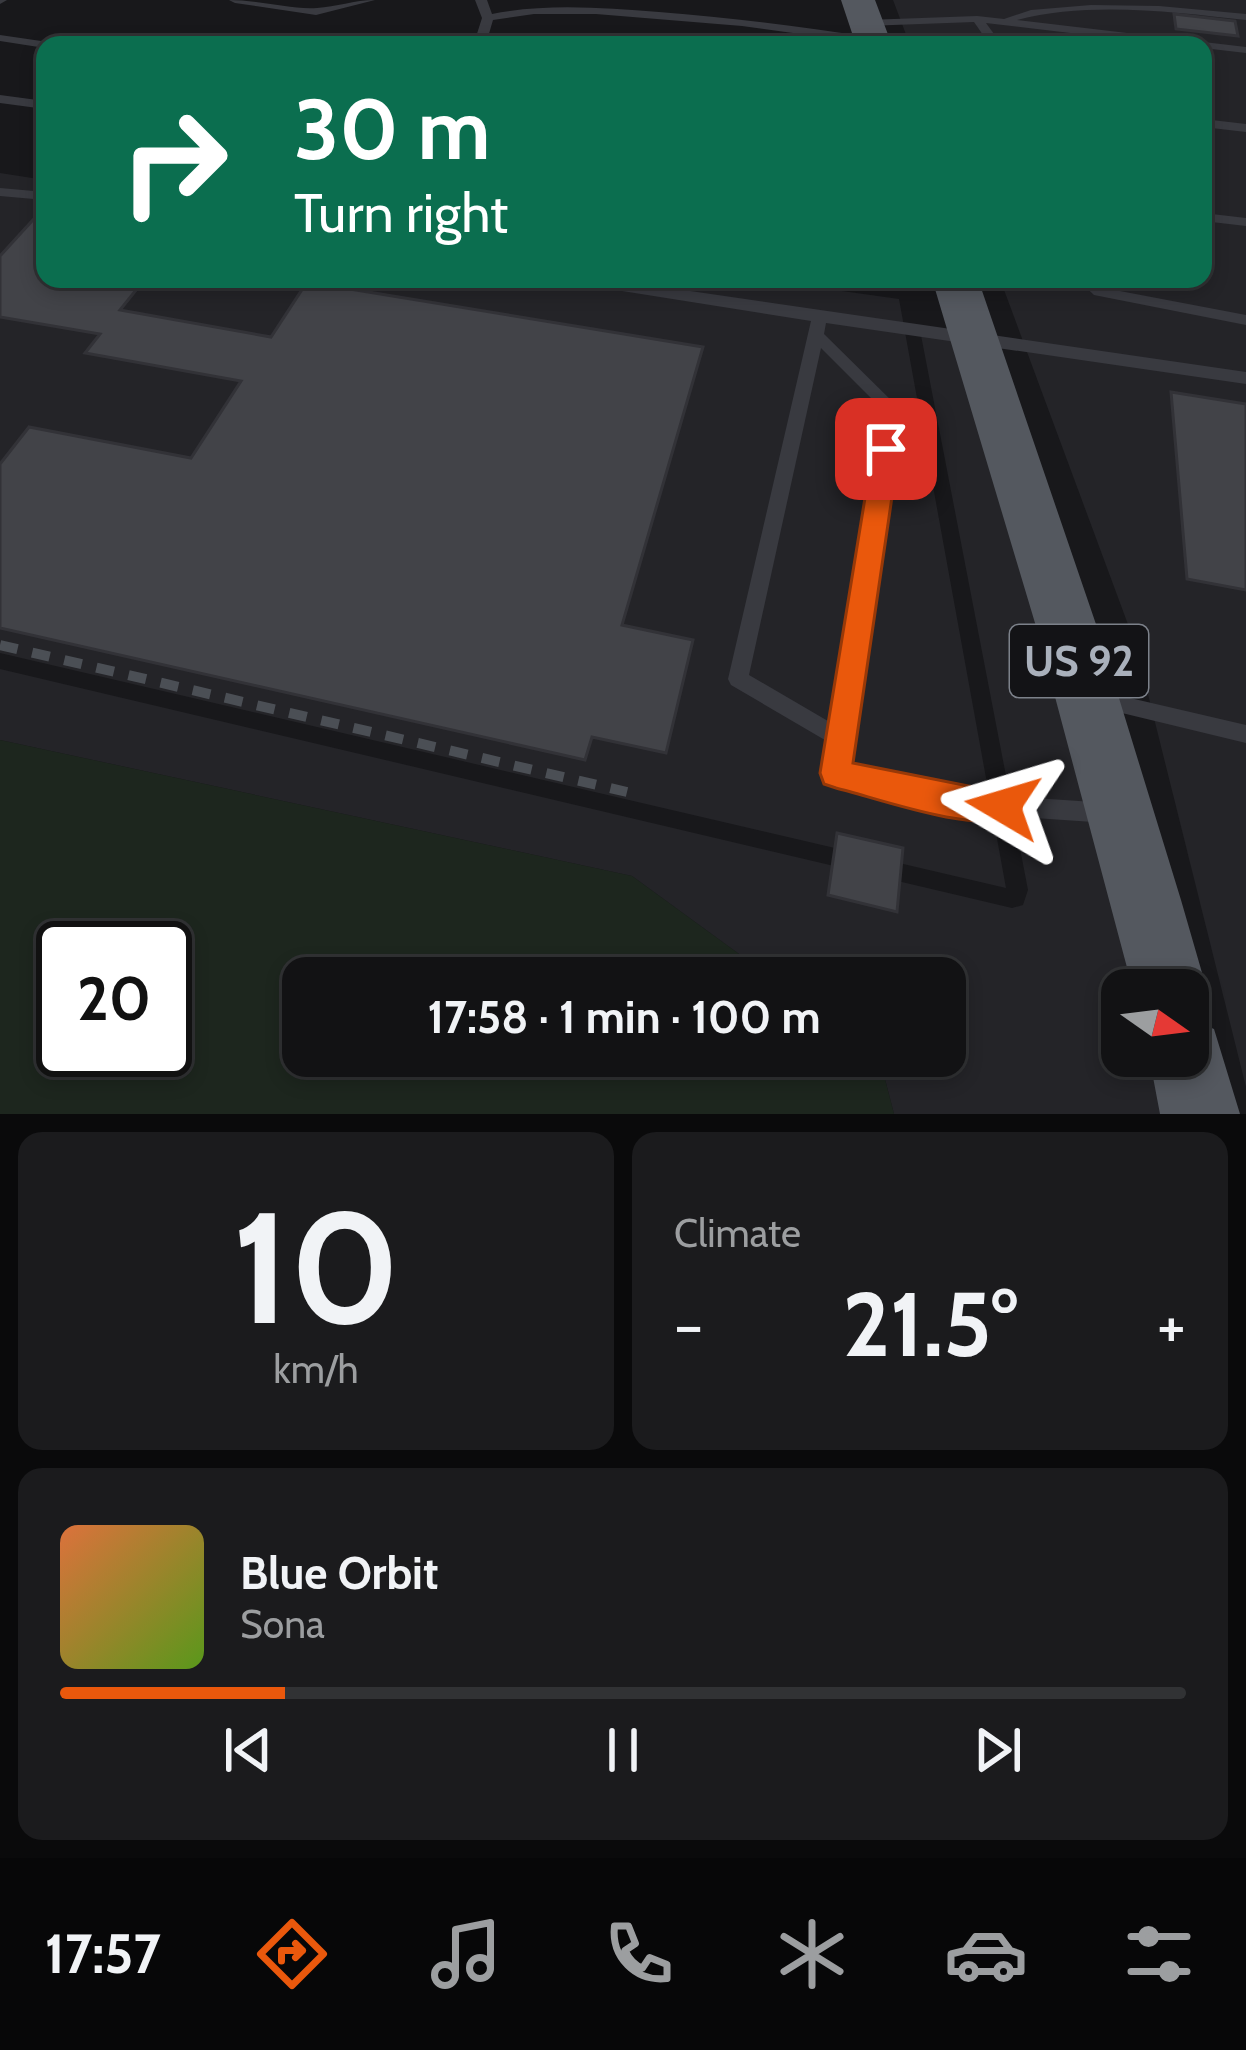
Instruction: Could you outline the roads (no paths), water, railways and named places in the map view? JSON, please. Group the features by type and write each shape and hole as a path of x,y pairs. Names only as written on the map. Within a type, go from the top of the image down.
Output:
{"main road":[{"name":"US 92","path":"964,307 1090,697 1165,969"},
{"path":"1192,1077 1200,1114"}],"lane":[{"path":"235,0 316,12 369,0"},
{"path":"481,0 488,18 482,36"},
{"path":"488,18 541,7 580,6 868,27 1009,20 1119,36"},
{"path":"1009,20 1028,10 1078,8 1246,16"},
{"path":"977,20 989,36"},
{"path":"0,38 36,43"},
{"path":"1212,46 1246,50"},
{"path":"0,99 36,104"},
{"path":"1212,124 1246,128"},
{"path":"0,192 36,195"},
{"path":"1212,218 1246,222"},
{"path":"624,288 818,326 964,307 1246,378"},
{"path":"1094,288 1246,320"},
{"path":"818,326 892,409 836,773 962,803 1124,814"},
{"path":"818,326 738,679 841,739"},
{"path":"1090,697 1246,734"}],"railway":[{"path":"0,645 627,792"}]}
